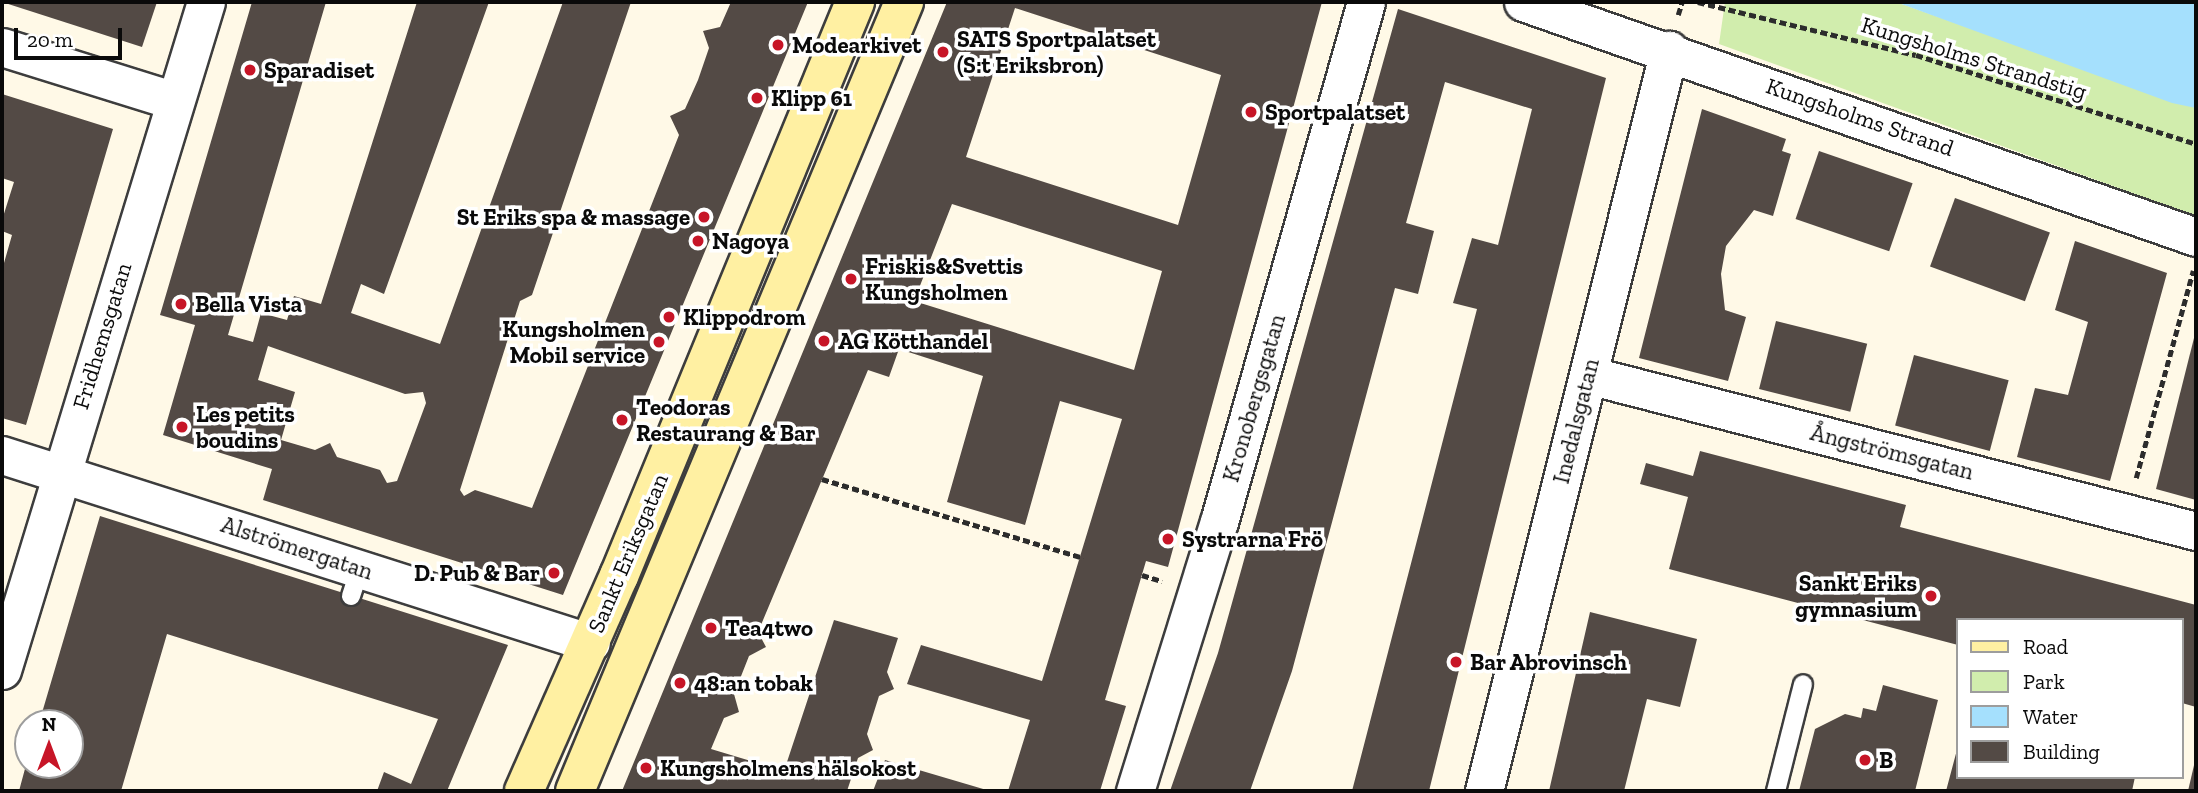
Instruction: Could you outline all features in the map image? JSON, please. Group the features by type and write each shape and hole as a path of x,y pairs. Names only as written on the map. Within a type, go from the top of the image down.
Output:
{"main road":[{"name":"Sankt Eriksgatan","path":"524,791 591,643 855,2"},
{"name":"Sankt Eriksgatan","path":"575,791 904,2"}],"street":[{"name":"Fridhemsgatan","path":"2,670 206,2"},
{"name":"Kronobergsgatan","path":"1135,791 1219,523 1366,2"},
{"name":"Kungsholms Strand","path":"1523,2 1669,50 2196,236"},
{"path":"2,47 175,101"},
{"name":"Inedalsgatan","path":"1484,791 1669,50"},
{"name":"Ångströmsgatan","path":"1588,375 2196,531"},
{"name":"Alströmergatan","path":"2,455 60,473 356,582 591,643"}],"lane":[{"path":"1776,791 1803,684"}],"path":[{"name":"Kungsholms Strandstig","path":"1698,2 1916,55 2196,144"},
{"path":"2134,485 2196,261"},
{"path":"822,479 1083,558"}],"green space":[{"path":"1725,2 1896,2 2196,108 2196,216 1719,44"}],"water":[{"path":"1896,2 2196,2 2196,108 2172,103"}],"building":[{"path":"2,2 157,2 142,47"},
{"path":"252,2 326,2 228,335 253,342 261,313 287,320 294,296 321,304 417,2 489,2 384,294 361,284 351,313 440,344 563,2 631,2 532,295 520,301 460,490 464,496 475,490 532,508 679,135 670,116 685,109 698,80 709,48 703,31 720,27 731,2 808,2 563,595 263,500 272,469 163,435 195,325 160,315","holes":["268,346 405,394 423,392 426,403 397,481 387,483 380,470 337,457 330,443 315,450 281,440 295,392 258,380"]},
{"path":"947,2 1322,2 1168,567 1146,561 1105,700 1126,706 1100,791 1008,791 1030,720 907,684 921,645 1042,681 1122,419 1060,401 1025,525 947,502 983,376 899,349 889,377 868,370 758,632 766,647 749,656 734,694 739,712 724,718 711,749 784,771 834,620 898,638 887,672 894,689 879,696 867,734 873,750 858,758 847,791 622,791","holes":["1015,8 1221,75 1178,225 966,157","952,204 1162,271 1134,370 914,301"]},
{"path":"1398,9 1606,78 1429,791 1352,791 1477,309 1453,303 1472,238 1498,245 1532,109 1445,82 1406,223 1434,231 1418,294 1395,288 1292,671 1250,791 1170,791 1218,653"},
{"path":"2,94 113,129 26,425 2,418 2,270 12,235 2,231 2,220 14,182 2,178"},
{"path":"1702,109 1786,139 1782,151 1791,154 1773,216 1754,210 1726,246 1721,274 1725,310 1746,317 1728,381 1639,358"},
{"path":"1819,151 1913,183 1889,251 1796,219"},
{"path":"1955,198 2050,233 2025,301 1930,267"},
{"path":"2075,241 2167,273 2110,481 2017,457 2035,388 2068,395 2088,322 2055,310"},
{"path":"1776,321 1867,344 1850,412 1759,389"},
{"path":"2196,335 2196,500 2156,489"},
{"path":"1914,355 2009,380 1990,451 1895,426"},
{"path":"1700,451 1906,505 1900,527 2196,605 2196,707 2184,704 2184,618 1956,618 1956,644 1669,569 1688,497 1640,484 1646,463 1693,476"},
{"path":"100,516 508,645 447,791 377,791 384,772 411,784 438,719 167,634 121,791 19,791 22,779 84,779 84,709 43,709"},
{"path":"1590,612 1697,639 1680,707 1647,699 1624,791 1549,791"},
{"name":"B","path":"1883,685 1938,700 1915,791 1799,791 1815,729 1845,714 1861,718 1863,708 1876,711"},
{"path":"1956,754 1956,779 2135,779 2132,791 1946,791"},
{"path":"885,760 990,791 873,791"},
{"path":"2195,761 2196,791 2188,791"}],"place":[{"name":"Modearkivet","path":"778,45"},
{"name":"SATS Sportpalatset (S:t Eriksbron)","path":"943,52"},
{"name":"Sparadiset","path":"250,70"},
{"name":"Klipp 61","path":"757,98"},
{"name":"Sportpalatset","path":"1251,112"},
{"name":"St Eriks spa & massage","path":"704,217"},
{"name":"Nagoya","path":"698,241"},
{"name":"Friskis&Svettis Kungsholmen","path":"851,279"},
{"name":"Bella Vista","path":"181,304"},
{"name":"Klippodrom","path":"669,317"},
{"name":"AG Kötthandel","path":"824,341"},
{"name":"Kungsholmen Mobil service","path":"659,342"},
{"name":"Teodoras Restaurang & Bar","path":"622,420"},
{"name":"Les petits boudins","path":"182,427"},
{"name":"Systrarna Frö","path":"1168,539"},
{"name":"D. Pub & Bar","path":"554,573"},
{"name":"Sankt Eriks gymnasium","path":"1931,596"},
{"name":"Tea4two","path":"711,628"},
{"name":"Bar Abrovinsch","path":"1456,662"},
{"name":"48:an tobak","path":"680,683"},
{"name":"B","path":"1865,760"},
{"name":"Kungsholmens hälsokost","path":"646,768"}]}
